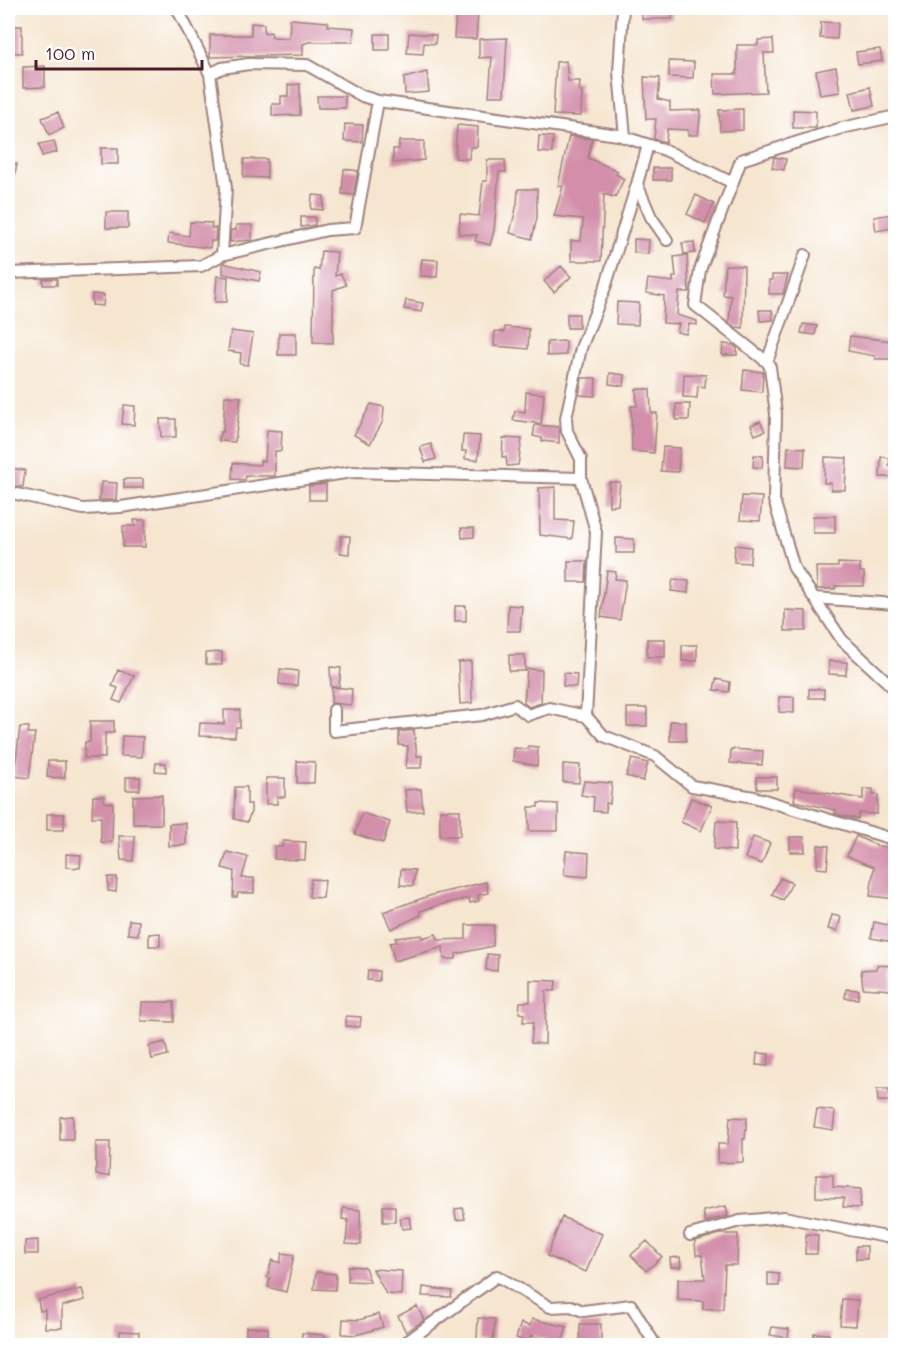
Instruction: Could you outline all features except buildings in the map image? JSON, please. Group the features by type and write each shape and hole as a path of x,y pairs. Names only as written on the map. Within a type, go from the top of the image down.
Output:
{"street":[{"path":"177,8 210,74 226,188 222,255"},
{"path":"623,8 619,72 625,137"},
{"path":"210,74 222,68 249,64 307,64 362,96 378,101 625,137 733,183"},
{"path":"8,273 201,266 222,255 327,230 355,228 378,101"},
{"path":"767,362 695,305 700,270 741,160 842,128 896,116"},
{"path":"586,716 596,532 581,478 581,459 567,431 566,418 581,348 606,285 648,145"},
{"path":"637,184 651,217 667,240"},
{"path":"805,255 767,362 776,414 774,500 794,568 842,640 896,690"},
{"path":"8,492 83,509 121,507 352,472 581,478"},
{"path":"814,598 896,604"},
{"path":"334,710 333,731 482,715 515,705 528,715 549,708 586,716 604,736 655,756 692,786 754,797 896,840"},
{"path":"690,1235 740,1221 784,1217 896,1239"},
{"path":"401,1346 498,1276 550,1307 571,1306 583,1311 631,1305 657,1346"}]}
